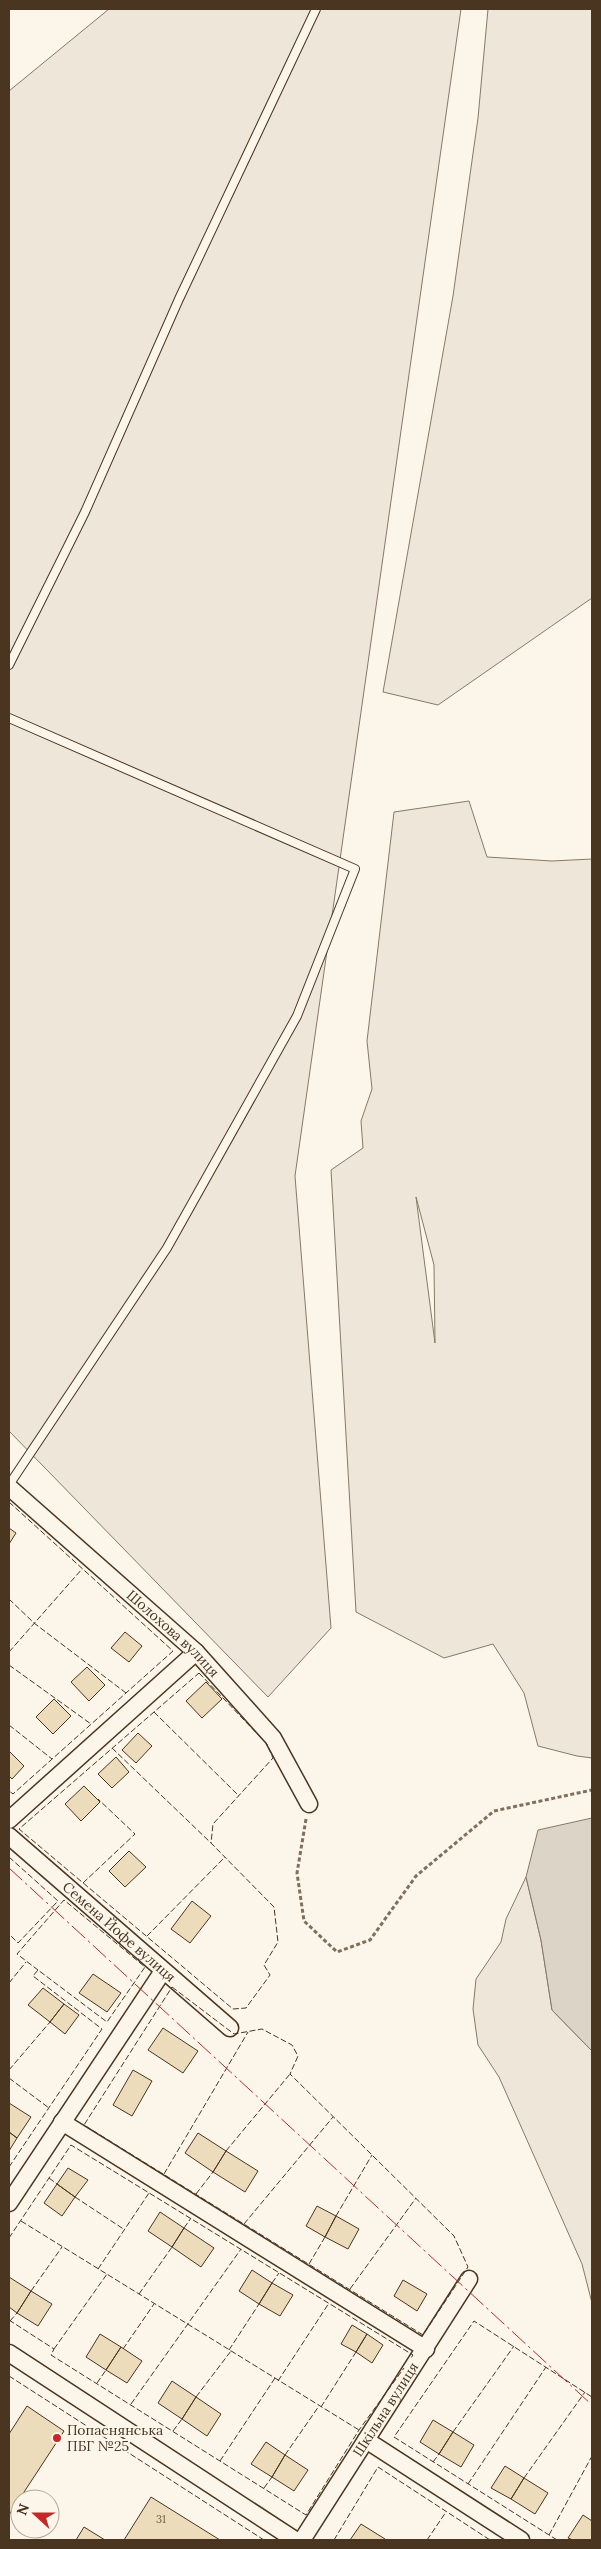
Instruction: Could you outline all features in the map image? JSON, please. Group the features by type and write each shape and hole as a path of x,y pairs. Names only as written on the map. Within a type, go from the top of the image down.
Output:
{"street":[{"name":"Шолохова вулиця","path":"9,1486 196,1652 273,1738 309,1804"},
{"path":"9,1820 196,1652"},
{"name":"Семена Йофе вулиця","path":"9,1836 230,2028"},
{"path":"9,2203 163,1971"},
{"path":"62,2122 426,2349"},
{"name":"Шкільна вулиця","path":"302,2540 470,2279"},
{"path":"9,2352 295,2540"},
{"path":"366,2440 521,2540"}],"lane":[{"path":"9,665 85,512 179,298 316,9"},
{"path":"9,718 355,869 297,1016 167,1248 9,1486"}],"path":[{"path":"309,1804 298,1873 304,1921 336,1952 370,1940 416,1876 494,1811 592,1790"}],"shaded area":[{"path":"109,9 461,9 295,1176 331,1628 268,1697 9,1431 9,91"},
{"path":"488,9 592,9 592,598 438,705 383,692 453,296 478,118"},
{"path":"469,801 487,857 552,861 592,859 592,1758 538,1746 524,1693 493,1644 444,1658 356,1612 331,1170 363,1148 361,1121 372,1089 367,1041 394,812","holes":["416,1197 434,1265 435,1343"]},
{"path":"592,1818 592,2051 552,2010 541,1940 526,1877 538,1830"},
{"path":"526,1877 541,1940 552,2010 592,2051 592,2303 582,2264 499,2077 478,2045 473,2009 476,1979 501,1942 506,1919"}],"building":[{"path":"9,1528 16,1533 9,1544"},
{"path":"125,1632 142,1646 129,1662 111,1648"},
{"path":"87,1667 105,1685 89,1701 71,1682"},
{"path":"206,1682 222,1699 202,1718 186,1701"},
{"path":"54,1699 71,1716 53,1734 36,1717"},
{"path":"138,1733 152,1746 136,1763 122,1750"},
{"path":"9,1751 24,1766 12,1779 9,1776"},
{"path":"116,1757 129,1772 112,1788 98,1774"},
{"path":"84,1786 100,1802 81,1821 65,1804"},
{"path":"129,1851 146,1867 125,1887 109,1871"},
{"path":"192,1901 211,1916 190,1943 171,1929"},
{"path":"93,1974 121,1993 107,2012 79,1993"},
{"path":"43,1988 64,2004 50,2022 28,2005"},
{"path":"64,2004 79,2015 65,2034 50,2022"},
{"path":"163,2028 198,2051 183,2073 148,2050"},
{"path":"133,2070 152,2081 132,2116 113,2105"},
{"path":"9,2103 31,2117 17,2138 9,2132"},
{"path":"9,2132 17,2138 9,2151"},
{"path":"198,2133 226,2151 213,2172 185,2153"},
{"path":"226,2151 258,2171 245,2192 213,2172"},
{"path":"68,2168 88,2180 75,2197 57,2184"},
{"path":"57,2184 75,2197 62,2216 44,2203"},
{"path":"317,2206 336,2216 325,2237 306,2226"},
{"path":"160,2212 184,2228 172,2247 148,2231"},
{"path":"336,2216 359,2229 348,2249 325,2237"},
{"path":"184,2228 214,2248 201,2267 172,2247"},
{"path":"252,2270 272,2283 259,2304 239,2291"},
{"path":"9,2277 31,2291 17,2313 9,2307"},
{"path":"403,2280 427,2294 417,2311 394,2296"},
{"path":"272,2283 293,2295 280,2316 259,2304"},
{"path":"31,2291 52,2304 38,2326 17,2313"},
{"path":"352,2325 367,2334 356,2352 341,2344"},
{"path":"100,2334 121,2347 106,2370 86,2357"},
{"path":"367,2334 383,2345 372,2363 356,2352"},
{"path":"121,2347 142,2361 127,2383 106,2370"},
{"path":"172,2381 196,2397 182,2419 158,2403"},
{"path":"196,2397 221,2414 207,2436 182,2419"},
{"path":"27,2406 64,2431 26,2489 10,2489 9,2515 9,2434"},
{"path":"433,2420 453,2432 439,2454 420,2442"},
{"path":"453,2432 474,2445 461,2467 439,2454"},
{"path":"266,2442 285,2455 272,2477 251,2464"},
{"path":"285,2455 308,2470 294,2491 272,2477"},
{"path":"505,2466 524,2478 511,2499 491,2488"},
{"path":"524,2478 548,2493 535,2514 511,2499"},
{"path":"151,2497 220,2540 124,2540"},
{"path":"583,2515 592,2521 592,2540 573,2540 568,2538"},
{"path":"361,2524 385,2539 350,2540"},
{"path":"84,2527 105,2540 76,2540"}],"fence":[{"path":"9,1502 173,1651 13,1794 9,1791"},
{"path":"9,1652 82,1569"},
{"path":"9,1599 34,1623 126,1693"},
{"path":"9,1665 91,1724"},
{"path":"199,1673 267,1744 273,1758 213,1824 211,1843 274,1907 278,1942 264,1965 270,1975 246,2008 233,2009 19,1829 199,1673"},
{"path":"154,1712 239,1796"},
{"path":"9,1725 52,1759"},
{"path":"112,1748 211,1843"},
{"path":"83,1883 135,1834 98,1799"},
{"path":"9,1857 58,1901 18,1943 9,1934"},
{"path":"147,1936 225,1857"},
{"path":"9,2167 102,2029 33,1976 38,1970 107,2022 145,1967 64,1900 17,1954 38,1970"},
{"path":"9,1983 26,1962"},
{"path":"172,1987 234,2034 262,2029 292,2045 298,2056 290,2074 454,2236 468,2267 423,2335 84,2125 172,1987"},
{"path":"9,2070 50,2022"},
{"path":"164,2174 248,2032"},
{"path":"226,2151 290,2074"},
{"path":"9,2078 49,2108"},
{"path":"244,2224 333,2117"},
{"path":"9,2238 71,2145 413,2355 411,2358"},
{"path":"336,2216 372,2155"},
{"path":"196,2194 213,2172"},
{"path":"49,2178 57,2184"},
{"path":"98,2269 149,2193"},
{"path":"75,2197 125,2230"},
{"path":"350,2289 416,2198"},
{"path":"184,2228 191,2218"},
{"path":"21,2221 359,2430"},
{"path":"309,2264 325,2237"},
{"path":"31,2291 62,2247"},
{"path":"139,2294 172,2247"},
{"path":"131,2404 241,2249"},
{"path":"272,2283 279,2273"},
{"path":"54,2349 107,2274"},
{"path":"278,2381 329,2303"},
{"path":"123,2349 154,2304"},
{"path":"229,2350 259,2304"},
{"path":"10,2321 17,2313"},
{"path":"9,2320 54,2349 51,2355 306,2515 359,2430 404,2368"},
{"path":"557,2540 394,2437 474,2321 592,2397"},
{"path":"453,2432 514,2346"},
{"path":"196,2397 231,2351"},
{"path":"321,2407 356,2352"},
{"path":"468,2484 546,2367"},
{"path":"97,2383 106,2370"},
{"path":"9,2376 264,2540"},
{"path":"220,2461 275,2378"},
{"path":"524,2478 585,2392"},
{"path":"285,2455 319,2406"},
{"path":"173,2431 182,2419"},
{"path":"433,2462 439,2454"},
{"path":"549,2535 592,2456"},
{"path":"334,2540 378,2467 490,2540"},
{"path":"264,2488 272,2477"},
{"path":"427,2540 446,2512"}],"power":[{"path":"9,1868 592,2405"}],"place":[{"name":"Попаснянська ПБГ №25","path":"57,2438"}]}
